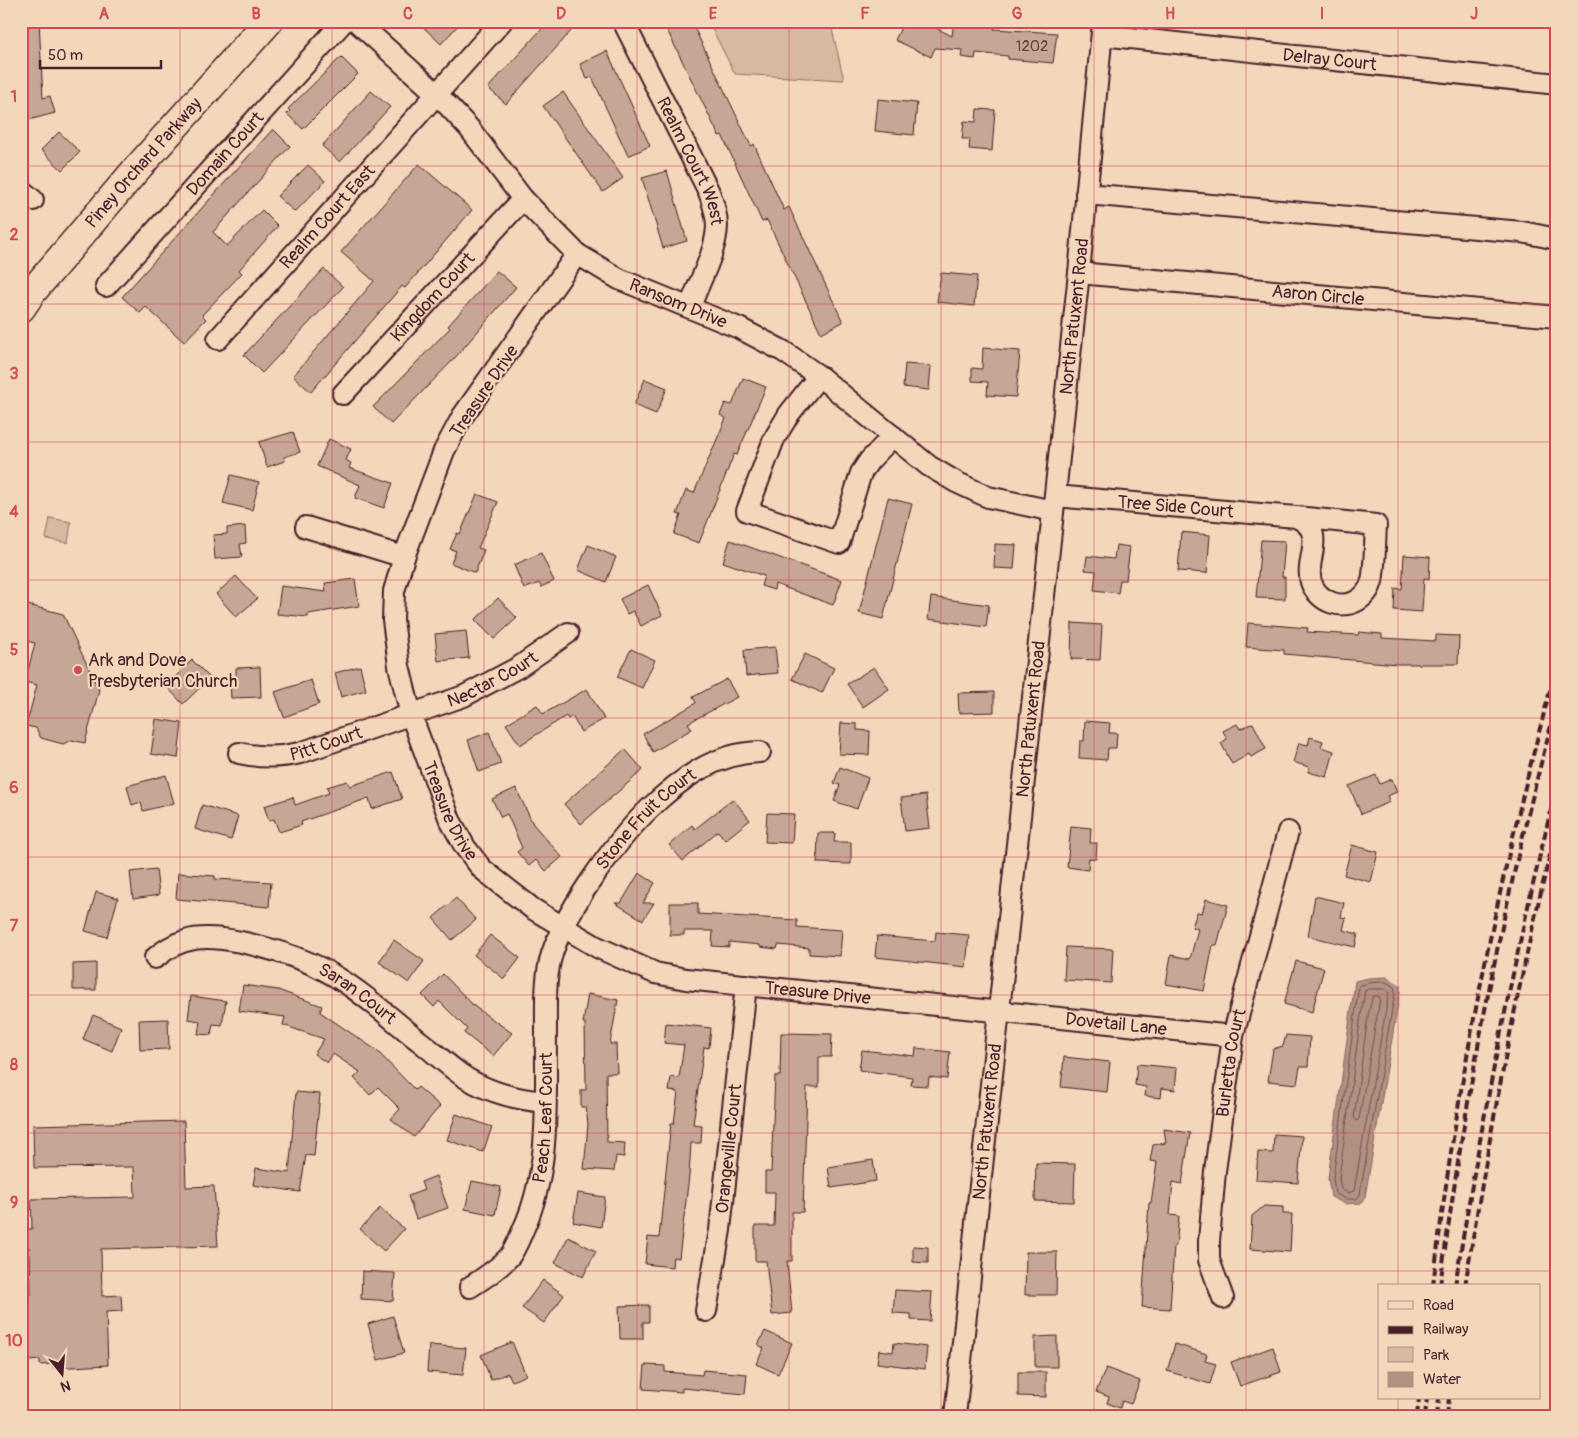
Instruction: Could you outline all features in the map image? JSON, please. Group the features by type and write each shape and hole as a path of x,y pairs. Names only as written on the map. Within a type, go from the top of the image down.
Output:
{"main road":[{"name":"Piney Orchard Parkway","path":"21,308 134,172 269,21"}],"street":[{"name":"Domain Court","path":"106,286 344,21"},
{"name":"Ransom Drive","path":"356,21 437,94 469,128 523,199 577,254 620,279 690,306 739,328 783,351 819,376 930,466 956,482 988,498 1054,503"},
{"path":"437,94 502,21"},
{"name":"Realm Court West","path":"623,21 709,192 715,210 717,225 714,242 690,306"},
{"name":"Delray Court","path":"1102,28 1557,84"},
{"name":"North Patuxent Road","path":"955,1416 1054,503 1102,28"},
{"name":"Realm Court East","path":"218,338 437,94"},
{"path":"1086,194 1522,232 1557,239"},
{"name":"Kingdom Court","path":"343,394 523,199"},
{"name":"Treasure Drive","path":"577,254 462,417 444,451 404,557 394,591 394,620 399,666 411,715 450,820 465,847 482,869 505,889 533,909 612,954 655,973 686,979 998,1010"},
{"name":"Aaron Circle","path":"1078,274 1557,317"},
{"path":"819,376 789,414 774,439 747,511 839,543 860,473 893,436"},
{"name":"Tree Side Court","path":"1054,503 1296,517 1376,525 1374,574 1372,585 1367,594 1348,604 1336,604 1327,601 1317,593 1310,580 1314,541 1306,522 1296,517"},
{"path":"306,527 404,557"},
{"name":"Nectar Court","path":"411,715 464,696 493,683 568,634"},
{"name":"Pitt Court","path":"239,753 261,758 281,757 411,715"},
{"name":"Stone Fruit Court","path":"564,927 612,852 636,822 663,795 696,771 718,759 741,752 760,752"},
{"name":"Burletta Court","path":"1223,1298 1209,1260 1209,1241 1215,1171 1233,1036 1288,832"},
{"name":"Peach Leaf Court","path":"470,1287 495,1270 510,1255 531,1215 540,1176 545,1102 546,980 551,959 564,927"},
{"name":"Saran Court","path":"155,958 168,947 184,940 206,937 271,948 302,959 333,975 364,997 464,1077 500,1094 516,1099 545,1102"},
{"name":"Orangeville Court","path":"706,1312 720,1230 746,985"},
{"name":"Dovetail Lane","path":"998,1010 1233,1036"}],"green space":[{"path":"708,21 825,21 832,29 844,80 735,74"},
{"path":"50,518 71,522 68,543 46,539"}],"water":[{"path":"1387,977 1400,985 1400,992 1365,1197 1361,1203 1345,1204 1331,1197 1328,1178 1355,981"}],"building":[{"path":"21,21 39,21 43,98 50,96 55,113 21,122"},
{"path":"417,21 462,21 441,44"},
{"path":"549,21 580,21 506,104 488,88"},
{"path":"685,21 691,21 751,146 754,144 784,210 789,207 843,322 821,333 767,220 762,222 722,135 719,136 667,30"},
{"path":"904,21 922,21 952,36 954,21 995,23 994,29 1057,33 1053,63 1008,59 1008,56 976,53 975,59 961,57 962,50 935,48 931,57 895,40"},
{"path":"607,51 650,146 628,156 592,77 587,79 580,64"},
{"path":"341,57 358,74 303,129 287,114 290,111 288,109"},
{"path":"371,91 390,107 340,162 322,146"},
{"path":"563,92 623,178 603,192 543,106"},
{"path":"878,99 917,103 914,135 875,131"},
{"path":"977,109 995,110 992,151 969,149 970,139 962,139 964,121 976,122"},
{"path":"273,129 290,146 213,232 227,246 262,210 278,226 239,270 242,273 202,315 206,319 184,342 146,307 140,313 122,297"},
{"path":"59,132 80,152 62,170 41,150"},
{"path":"419,164 472,210 405,288 402,286 311,392 293,376 374,281 341,252"},
{"path":"308,165 325,181 295,212 277,196"},
{"path":"667,171 687,241 663,248 642,178"},
{"path":"324,269 343,287 262,373 244,355"},
{"path":"497,271 516,287 453,360 391,424 373,407 450,328 448,326"},
{"path":"941,273 977,276 974,306 937,302"},
{"path":"983,348 1020,351 1016,397 987,395 988,382 972,381 972,368 982,369"},
{"path":"905,364 931,366 929,390 903,387"},
{"path":"743,378 766,387 737,455 734,454 699,543 674,534 681,515 677,514 686,490 694,493 726,418 720,415 725,403 732,405"},
{"path":"645,379 667,388 656,414 634,405"},
{"path":"293,432 300,452 284,457 285,461 267,467 259,442"},
{"path":"329,439 351,449 346,460 351,463 349,468 393,483 384,508 355,498 360,485 317,466"},
{"path":"231,475 259,482 252,510 223,503"},
{"path":"477,494 498,502 478,548 484,550 475,573 451,563 456,551 450,549 457,533 460,534"},
{"path":"888,498 912,504 883,619 859,613"},
{"path":"245,526 246,543 240,544 242,557 215,559 213,535 227,534 227,528"},
{"path":"1181,532 1210,535 1207,573 1178,571"},
{"path":"730,540 842,580 833,605 775,584 774,590 761,586 764,576 723,562"},
{"path":"1261,540 1285,541 1282,577 1285,577 1285,599 1256,598"},
{"path":"995,544 1016,545 1014,569 994,568"},
{"path":"588,545 616,557 606,582 578,570"},
{"path":"1116,545 1130,547 1126,580 1120,580 1118,593 1094,590 1096,571 1085,570 1087,556 1114,559"},
{"path":"541,553 554,581 541,587 539,583 524,589 514,565"},
{"path":"1404,555 1430,557 1429,579 1424,578 1422,612 1394,610 1395,588 1402,589"},
{"path":"236,576 257,599 236,617 216,594"},
{"path":"355,579 359,606 308,614 308,617 277,614 281,586 326,592 325,583"},
{"path":"648,585 662,615 641,626 633,611 627,614 620,599"},
{"path":"931,597 989,605 986,627 928,619"},
{"path":"498,598 517,618 494,639 475,620"},
{"path":"28,605 63,614 99,690 85,743 72,740 63,744 41,738 36,728 26,726 37,685 25,682 35,643 21,640"},
{"path":"1072,623 1102,625 1100,660 1071,659"},
{"path":"1248,623 1308,628 1307,632 1358,635 1359,632 1382,634 1382,638 1436,641 1436,635 1459,636 1458,664 1397,664 1284,654 1284,650 1246,647"},
{"path":"466,631 469,658 438,661 435,634"},
{"path":"775,647 778,673 746,676 744,650"},
{"path":"631,649 655,660 642,688 617,677"},
{"path":"805,654 834,668 822,693 792,679"},
{"path":"192,660 210,678 183,704 166,686"},
{"path":"360,666 366,690 341,697 335,673"},
{"path":"260,667 261,697 231,698 230,682 236,682 236,668"},
{"path":"874,667 889,689 863,707 847,684"},
{"path":"727,679 737,697 688,723 692,729 653,752 643,734 696,703 693,697"},
{"path":"311,680 319,704 284,717 275,692"},
{"path":"587,689 604,719 581,732 572,716 568,719 566,716 520,745 506,724 537,705 543,714"},
{"path":"994,692 994,712 959,713 958,693"},
{"path":"156,719 182,723 178,758 151,754"},
{"path":"1085,721 1110,723 1109,733 1117,733 1116,748 1108,748 1107,760 1079,758 1080,741 1084,741"},
{"path":"841,723 857,724 857,730 870,731 869,755 839,754"},
{"path":"1253,723 1266,749 1251,757 1249,754 1232,764 1221,743 1227,739 1223,731 1237,724 1240,729"},
{"path":"489,732 501,764 479,772 468,740"},
{"path":"1310,737 1323,741 1321,747 1334,751 1327,777 1308,772 1309,767 1293,762 1299,743 1308,745"},
{"path":"625,749 643,770 581,824 564,804"},
{"path":"840,767 868,778 857,809 834,801 840,785 834,783"},
{"path":"393,772 402,799 372,809 369,798 301,822 302,825 279,832 274,819 269,821 264,806 293,797 295,805 329,793 327,787 347,781 350,786"},
{"path":"166,775 174,803 143,811 141,802 132,805 127,786"},
{"path":"1376,775 1380,784 1392,779 1397,792 1387,796 1390,802 1361,814 1349,786"},
{"path":"516,788 533,824 562,857 546,871 536,860 529,866 517,852 522,848 507,814 501,817 492,799"},
{"path":"926,795 930,828 905,831 901,798"},
{"path":"733,799 750,820 725,840 718,831 683,861 669,845 692,825 695,829"},
{"path":"202,805 238,816 231,840 195,829"},
{"path":"767,813 794,814 792,843 765,842"},
{"path":"1071,826 1091,828 1090,843 1097,843 1096,859 1089,858 1088,870 1067,867"},
{"path":"818,833 835,833 834,842 851,842 851,864 817,863"},
{"path":"1352,845 1378,852 1371,882 1344,875"},
{"path":"156,869 159,895 133,899 130,872"},
{"path":"178,873 215,876 215,879 271,882 269,907 176,899"},
{"path":"639,873 655,883 643,903 654,903 643,920 615,903 621,903"},
{"path":"96,892 118,898 107,937 85,931"},
{"path":"1315,896 1344,903 1341,917 1346,918 1343,930 1358,934 1355,947 1308,936"},
{"path":"456,898 476,920 452,940 433,918"},
{"path":"1206,899 1228,905 1217,945 1213,945 1204,991 1166,984 1171,955 1190,959 1198,929 1192,927 1197,912 1202,913"},
{"path":"670,903 698,903 698,914 797,920 797,927 842,930 840,956 809,954 809,948 778,945 777,949 760,947 760,945 729,942 729,947 712,946 713,931 684,931 684,935 670,935"},
{"path":"936,932 969,935 966,967 875,957 877,936 935,941"},
{"path":"490,935 520,958 504,979 474,955"},
{"path":"394,940 424,961 409,983 379,962"},
{"path":"1066,947 1113,949 1111,983 1064,980"},
{"path":"1296,961 1324,968 1312,1012 1284,1004"},
{"path":"96,963 96,990 73,990 73,964"},
{"path":"443,974 475,1007 512,1033 493,1056 464,1033 467,1029 439,1001 434,1007 422,995"},
{"path":"243,985 278,990 322,1006 320,1012 376,1050 415,1090 418,1087 440,1106 414,1137 391,1119 400,1109 378,1087 370,1095 354,1078 360,1072 333,1054 327,1063 314,1054 324,1039 283,1025 285,1017 239,1011"},
{"path":"588,994 618,1000 610,1044 616,1044 617,1073 606,1073 607,1142 625,1143 624,1157 616,1156 614,1171 584,1169 588,1124 586,1107 581,1107 581,1090 586,1090 585,1023 583,1023"},
{"path":"191,996 226,1001 222,1025 213,1024 211,1035 198,1034 200,1021 188,1019"},
{"path":"93,1015 121,1027 112,1051 83,1039"},
{"path":"168,1019 169,1049 140,1050 139,1020"},
{"path":"666,1023 711,1028 709,1048 704,1047 693,1124 702,1125 701,1143 691,1143 679,1258 673,1257 672,1267 645,1264 648,1237 659,1238 671,1123 674,1123 678,1092 669,1091 671,1077 679,1078 684,1045 664,1043"},
{"path":"781,1033 832,1034 831,1057 819,1057 819,1087 807,1087 803,1212 792,1212 792,1261 787,1261 792,1313 772,1315 766,1261 755,1261 755,1226 774,1226 775,1192 765,1192 765,1172 771,1172 775,1076 780,1076"},
{"path":"1286,1035 1310,1037 1308,1067 1300,1067 1297,1084 1268,1081 1273,1049 1283,1046"},
{"path":"916,1048 950,1052 947,1079 929,1077 928,1086 911,1085 912,1077 859,1070 862,1050 915,1056"},
{"path":"1064,1057 1110,1062 1107,1092 1061,1087"},
{"path":"1137,1064 1177,1068 1175,1090 1162,1088 1161,1098 1145,1096 1146,1087 1135,1085"},
{"path":"296,1092 320,1094 314,1156 306,1155 300,1192 253,1185 256,1168 289,1173"},
{"path":"456,1114 492,1127 483,1152 447,1140"},
{"path":"184,1121 186,1187 214,1186 218,1246 101,1249 102,1296 121,1295 122,1311 106,1312 108,1365 53,1368 53,1364 40,1365 40,1360 29,1361 26,1309 21,1309 21,1295 31,1295 30,1248 21,1248 21,1229 32,1229 31,1199 135,1197 134,1167 34,1168 33,1125"},
{"path":"1164,1129 1190,1133 1182,1184 1173,1182 1170,1215 1179,1216 1176,1246 1174,1246 1170,1309 1142,1307 1149,1203 1151,1203 1157,1162 1150,1161 1153,1145 1166,1143"},
{"path":"1274,1134 1302,1136 1298,1183 1256,1180 1258,1152 1273,1153"},
{"path":"873,1160 876,1181 831,1188 828,1167"},
{"path":"1036,1163 1075,1164 1074,1202 1035,1201"},
{"path":"436,1176 448,1208 416,1219 408,1196 424,1190 421,1182"},
{"path":"472,1181 501,1187 495,1215 465,1209"},
{"path":"578,1193 605,1197 601,1227 573,1222"},
{"path":"1264,1206 1283,1207 1283,1214 1292,1214 1290,1252 1250,1249 1252,1216"},
{"path":"380,1208 404,1229 384,1251 360,1229"},
{"path":"568,1237 596,1251 583,1277 555,1263"},
{"path":"913,1246 928,1247 928,1263 913,1262"},
{"path":"1026,1252 1057,1252 1056,1295 1025,1295"},
{"path":"362,1271 395,1273 393,1301 361,1299"},
{"path":"543,1280 564,1295 544,1323 522,1308"},
{"path":"895,1290 932,1292 930,1321 911,1320 911,1314 893,1313"},
{"path":"649,1305 649,1322 643,1322 643,1339 620,1339 619,1306"},
{"path":"393,1316 404,1353 378,1360 368,1324"},
{"path":"765,1331 792,1343 778,1374 756,1364 764,1348 758,1345"},
{"path":"1057,1336 1057,1367 1035,1367 1035,1337"},
{"path":"512,1342 526,1375 512,1381 508,1373 491,1380 481,1355"},
{"path":"894,1343 927,1347 925,1369 877,1363 879,1350 893,1352"},
{"path":"1175,1344 1207,1354 1205,1361 1216,1364 1210,1384 1167,1371"},
{"path":"429,1345 466,1348 463,1375 427,1372"},
{"path":"1273,1347 1281,1372 1240,1386 1231,1362"},
{"path":"645,1365 665,1366 665,1372 702,1375 703,1370 747,1374 745,1394 682,1388 682,1392 643,1389"},
{"path":"1106,1368 1140,1381 1131,1404 1122,1401 1120,1408 1107,1403 1109,1397 1096,1392"},
{"path":"1018,1372 1046,1372 1046,1397 1018,1396"}],"railway":[{"path":"1433,1284 1455,1129 1483,973 1517,818 1557,665"},
{"path":"1440,1284 1462,1139 1488,993 1520,848 1557,704"},
{"path":"1455,1284 1476,1160 1500,1035 1527,910 1557,786"},
{"path":"1465,1284 1484,1171 1517,998 1557,827"},
{"path":"1417,1416 1419,1400"},
{"path":"1425,1416 1427,1400"},
{"path":"1437,1416 1439,1400"},
{"path":"1447,1416 1449,1400"}],"place":[{"name":"Ark and Dove Presbyterian Church","path":"78,670"}]}
